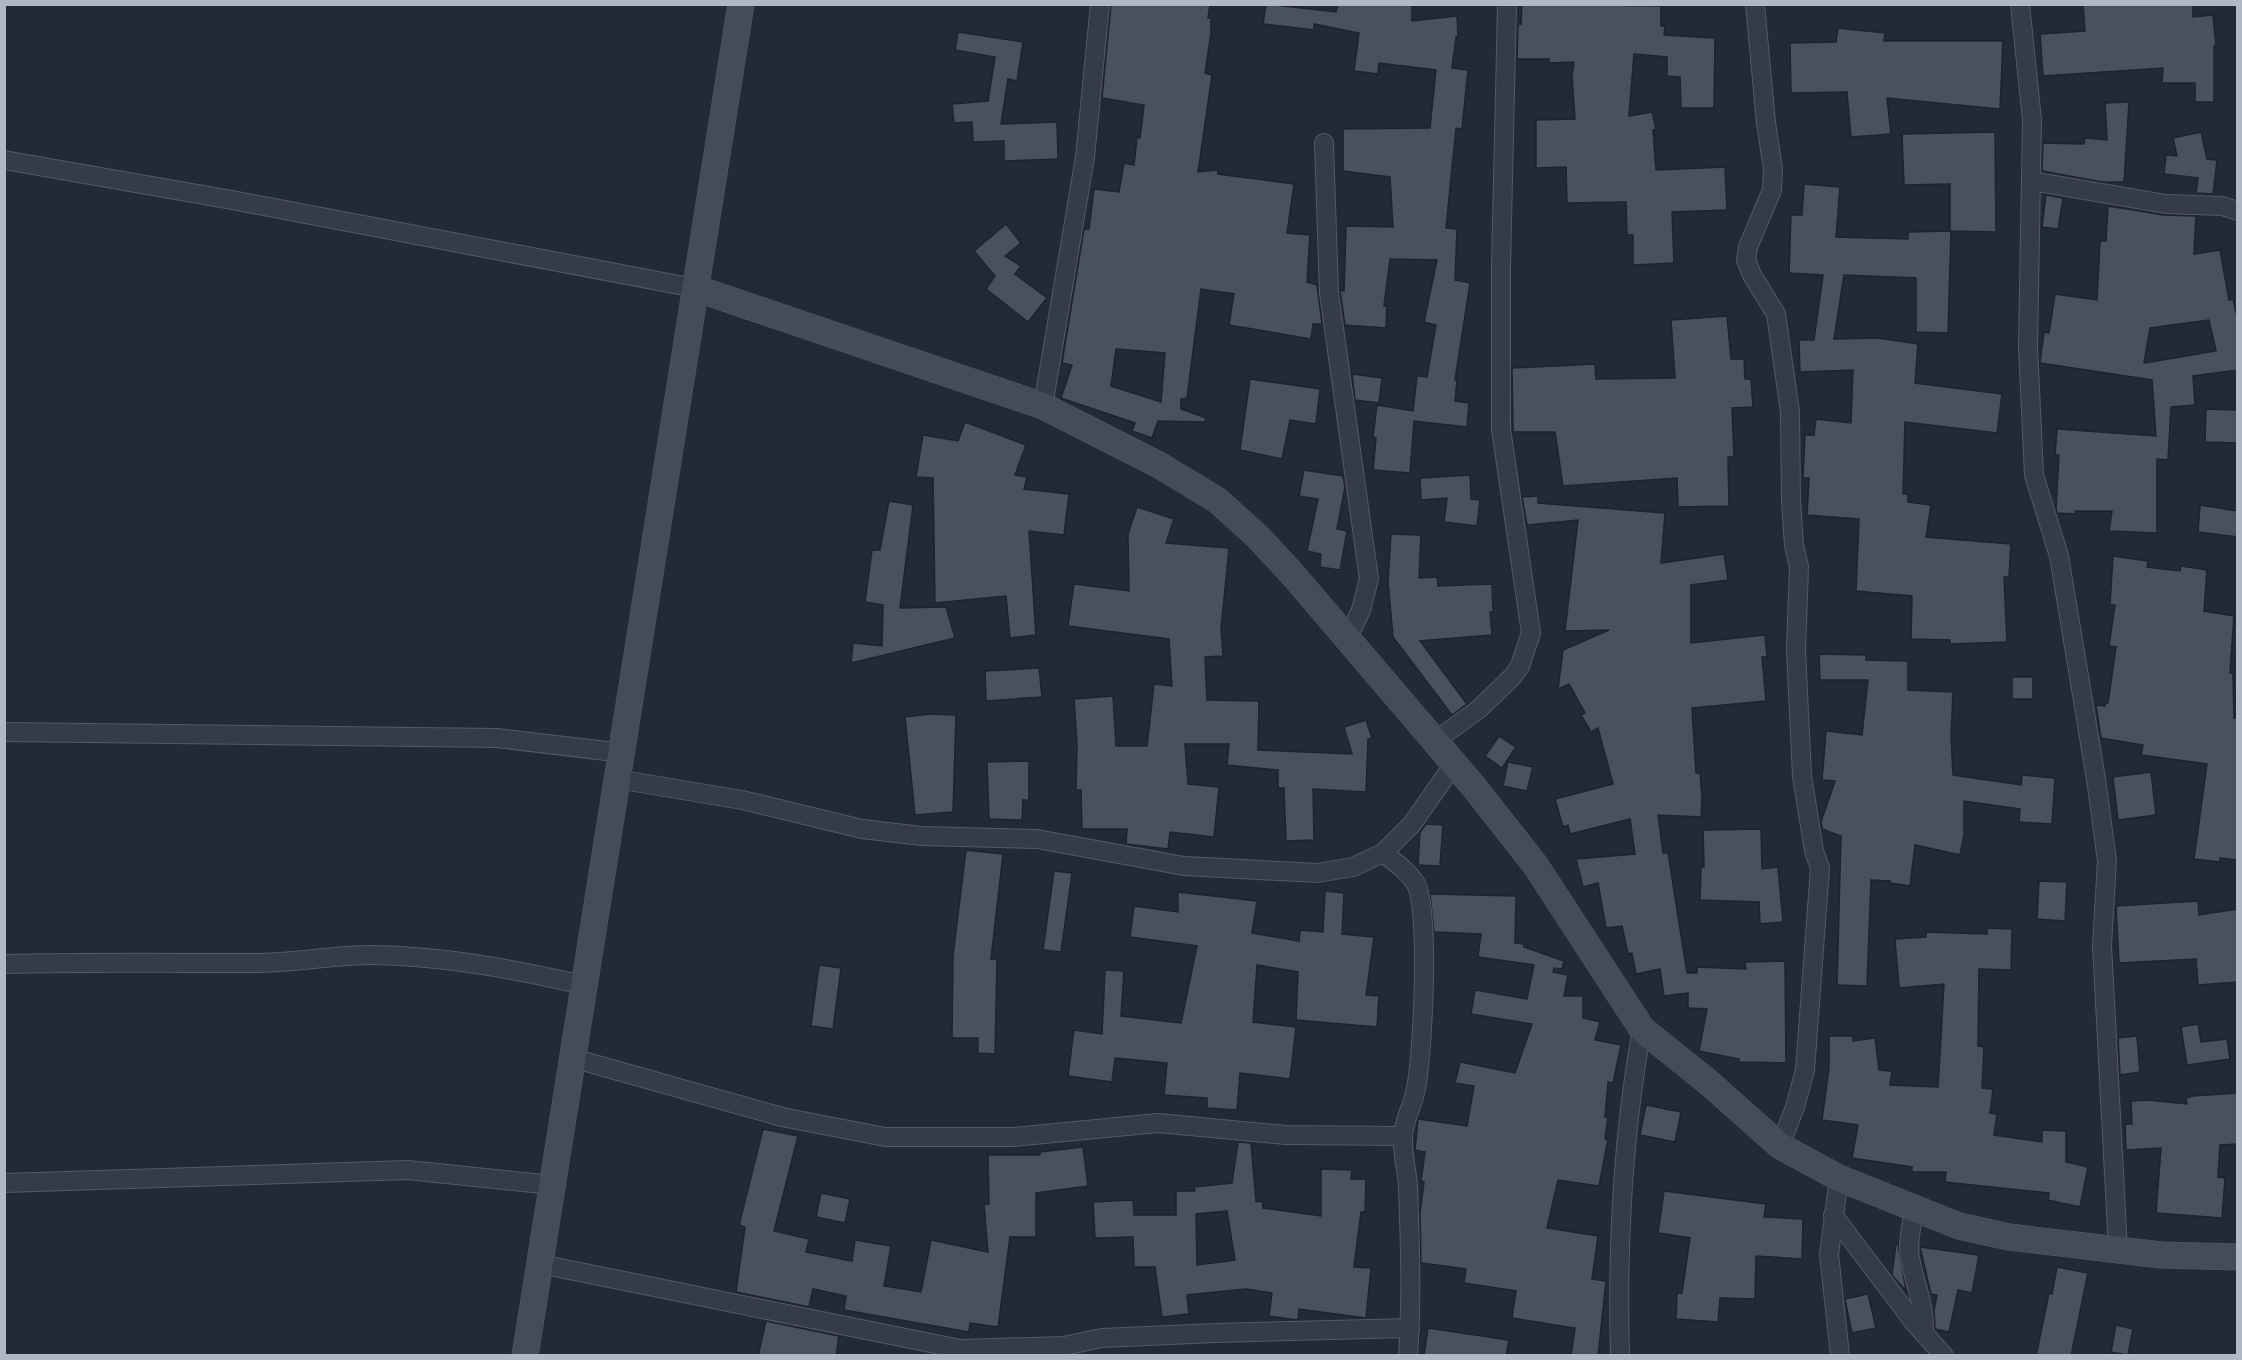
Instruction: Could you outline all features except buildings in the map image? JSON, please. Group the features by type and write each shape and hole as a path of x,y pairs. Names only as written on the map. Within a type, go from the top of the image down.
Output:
{"street":[{"path":"525,1356 741,4"},
{"path":"1042,406 1085,157 1100,4"},
{"path":"1435,741 1479,709 1513,676 1520,666 1531,633 1501,429 1501,267 1507,4"},
{"path":"1755,4 1766,123 1773,169 1772,190 1748,247 1746,260 1752,275 1776,314 1790,412 1792,512 1794,545 1799,567 1796,649 1802,776 1814,851 1820,868 1805,1070 1795,1107 1780,1146"},
{"path":"2020,4 2032,120 2028,347 2034,475 2059,556 2096,779 2107,861 2102,945 2118,1250"},
{"path":"1324,143 1329,293 1369,579 1361,610 1347,640"},
{"path":"4,160 232,200 695,288 1042,406 1159,465 1217,500 1272,553 1347,640 1368,660 1536,866 1642,1029 1708,1082 1780,1146 1839,1178 1914,1210 1959,1226 2009,1238 2161,1255 2238,1257"},
{"path":"2031,181 2166,204 2222,206 2238,211"},
{"path":"4,732 497,738 622,753"},
{"path":"617,779 742,800 862,829 922,836 1047,840 1184,866 1317,873 1353,867 1383,853 1412,824 1454,764"},
{"path":"1383,853 1405,871 1415,884 1420,896 1422,922 1424,984 1416,1091 1403,1136 1408,1184 1410,1328 1408,1356"},
{"path":"4,964 177,960 256,963 369,955 404,956 499,966 583,985"},
{"path":"1620,1356 1618,1242 1622,1170 1633,1078 1642,1029"},
{"path":"572,1058 783,1117 885,1137 1013,1137 1158,1123 1286,1135 1403,1136"},
{"path":"4,1183 408,1170 552,1185"},
{"path":"1839,1178 1829,1254 1840,1356"},
{"path":"1914,1210 1909,1241 1910,1258 1925,1311 1924,1334"},
{"path":"1833,1215 1924,1334 1944,1356"},
{"path":"540,1264 960,1349 1064,1346 1102,1338 1181,1334 1410,1328"}]}
